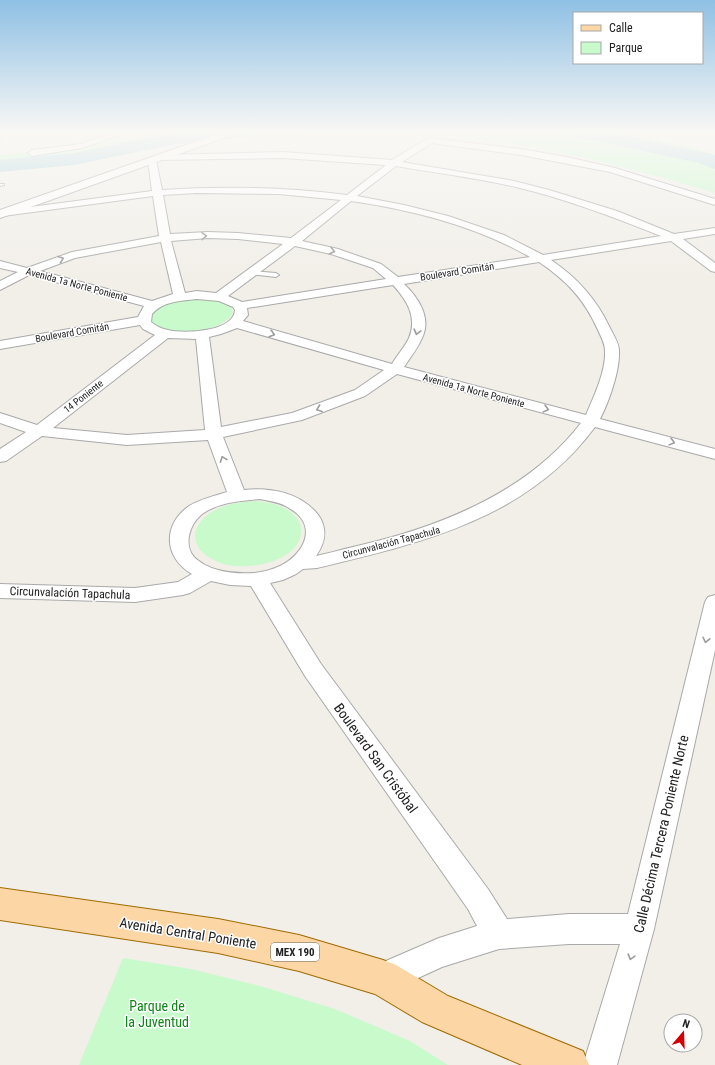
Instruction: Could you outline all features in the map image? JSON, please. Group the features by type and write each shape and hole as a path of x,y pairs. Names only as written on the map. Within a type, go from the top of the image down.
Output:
{"main road":[{"name":"Avenida Central Poniente","path":"0,904 218,936 299,952 383,978 436,1008 570,1065"}],"street":[{"path":"1,214 91,182"},
{"path":"156,182 156,193 165,238 180,297"},
{"path":"219,297 370,182"},
{"path":"498,182 546,192 613,213 674,238 708,243"},
{"path":"650,182 715,202"},
{"name":"Circunvalación Tapachula","path":"1,214 156,193 218,190 282,192 348,198 412,210 482,230 542,258 567,278 588,299 603,324 612,350 607,378 591,421 566,449 539,474 491,505 437,531 317,562 299,563"},
{"name":"Boulevard Comitán","path":"239,306 715,231"},
{"path":"0,286 29,271 72,255 165,238 238,236 293,242 334,251 377,266 408,294 417,309 419,326 416,338 395,369 360,393 296,417 214,434 127,440 39,431 0,418"},
{"path":"674,238 715,269"},
{"name":"Avenida 1a Norte Poniente","path":"0,264 154,305"},
{"path":"197,295 219,297 234,302 242,311 241,317 235,323 226,328 202,334 165,334 147,326 144,320 144,315 154,305 180,297 197,295"},
{"name":"Boulevard Comitán","path":"0,345 144,320"},
{"name":"Avenida 1a Norte Poniente","path":"235,323 395,369 715,454"},
{"name":"14 Poniente","path":"0,457 39,431 165,334"},
{"path":"202,334 214,434 237,495"},
{"path":"260,494 281,498 298,505 311,516 316,530 314,545 299,563 284,573 257,579 231,579 208,574 190,564 180,552 178,537 184,522 197,510 215,501 237,495 260,494"},
{"name":"Circunvalación Tapachula","path":"0,591 135,595 183,588 208,574"},
{"name":"Boulevard San Cristóbal","path":"257,579 313,670 478,899 499,934"},
{"name":"Calle Décima Tercera Poniente Norte","path":"600,1065 639,929 715,602"},
{"path":"383,978 439,952 499,934 569,928 639,929"}],"lane":[{"path":"252,272 276,275"}],"green space":[{"path":"677,182 715,182 715,193"},
{"path":"196,298 222,303 232,310 230,318 218,325 201,331 182,332 164,329 151,320 154,311 166,303"},
{"path":"254,501 281,506 295,516 301,528 297,545 291,552 275,561 256,565 229,565 218,562 207,556 196,542 195,534 203,519 211,512 222,507"},
{"name":"Parque de la Juventud","path":"123,958 191,969 260,986 335,1009 410,1041 448,1065 79,1065"}]}
